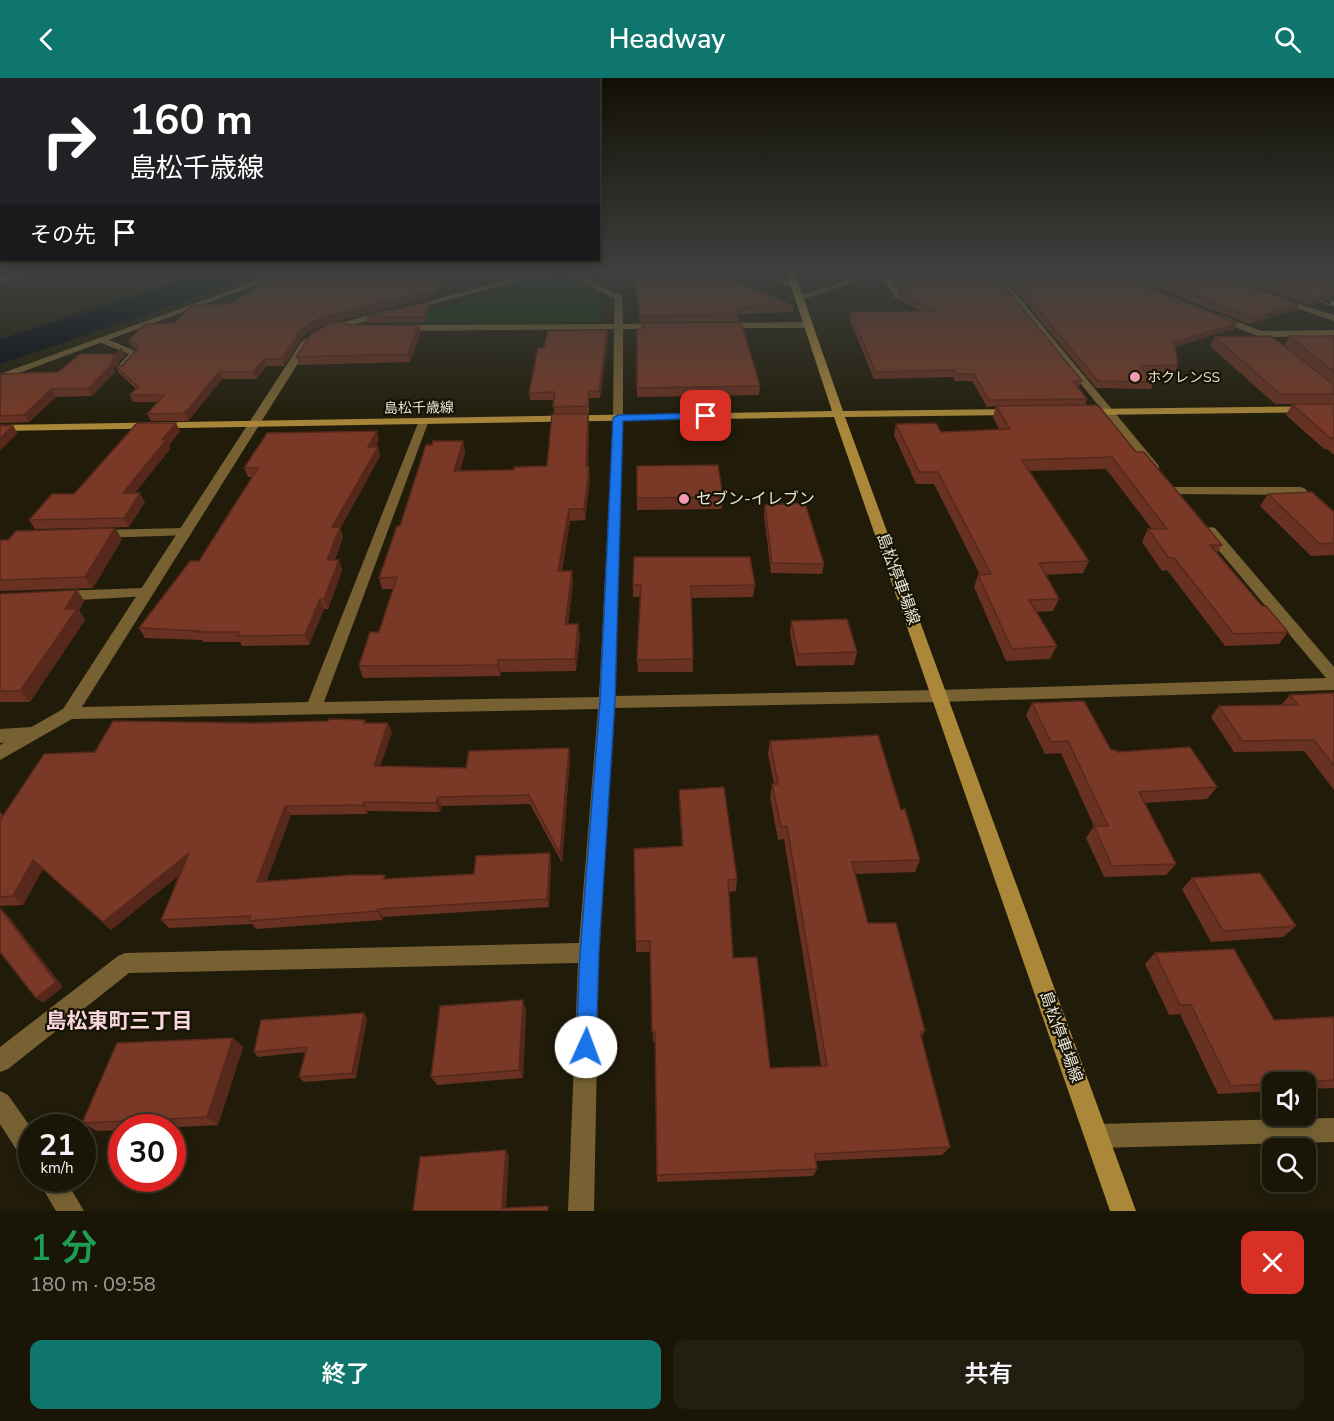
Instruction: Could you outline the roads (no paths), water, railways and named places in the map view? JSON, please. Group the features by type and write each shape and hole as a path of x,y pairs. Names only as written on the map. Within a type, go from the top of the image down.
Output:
{"main road":[{"name":"島松停車場線","path":"808,325 1123,1211"},
{"path":"1072,412 1334,409"},
{"path":"839,413 1026,412"},
{"name":"島松千歳線","path":"0,428 423,423 839,413"}],"street":[{"path":"0,377 146,324"},
{"path":"69,713 309,338 326,328 342,324"},
{"path":"582,1211 589,953 607,701 618,418 619,324"},
{"path":"1036,324 1171,486 1300,491 1334,523"},
{"path":"1235,324 1260,334 1285,355"},
{"path":"711,326 808,325"},
{"path":"385,328 676,326"},
{"path":"326,328 373,328"},
{"path":"1260,334 1334,333"},
{"path":"102,340 135,353 120,369"},
{"path":"313,709 423,423"},
{"path":"1198,517 1334,677"},
{"path":"82,534 185,532"},
{"path":"44,596 144,593"},
{"path":"0,753 69,713 940,696 1334,684"},
{"path":"0,736 31,734"},
{"path":"0,1061 125,963 589,953"},
{"path":"0,1103 18,1130"},
{"path":"1097,1136 1334,1130"},
{"path":"59,1192 71,1211"}],"waterway":[{"path":"0,352 84,324"}],"place":[{"name":"ホクレンSS","path":"1135,377"},
{"name":"セブン-イレブン","path":"684,499"}],"district":[{"name":"島松東町三丁目","path":"119,1021"}]}
